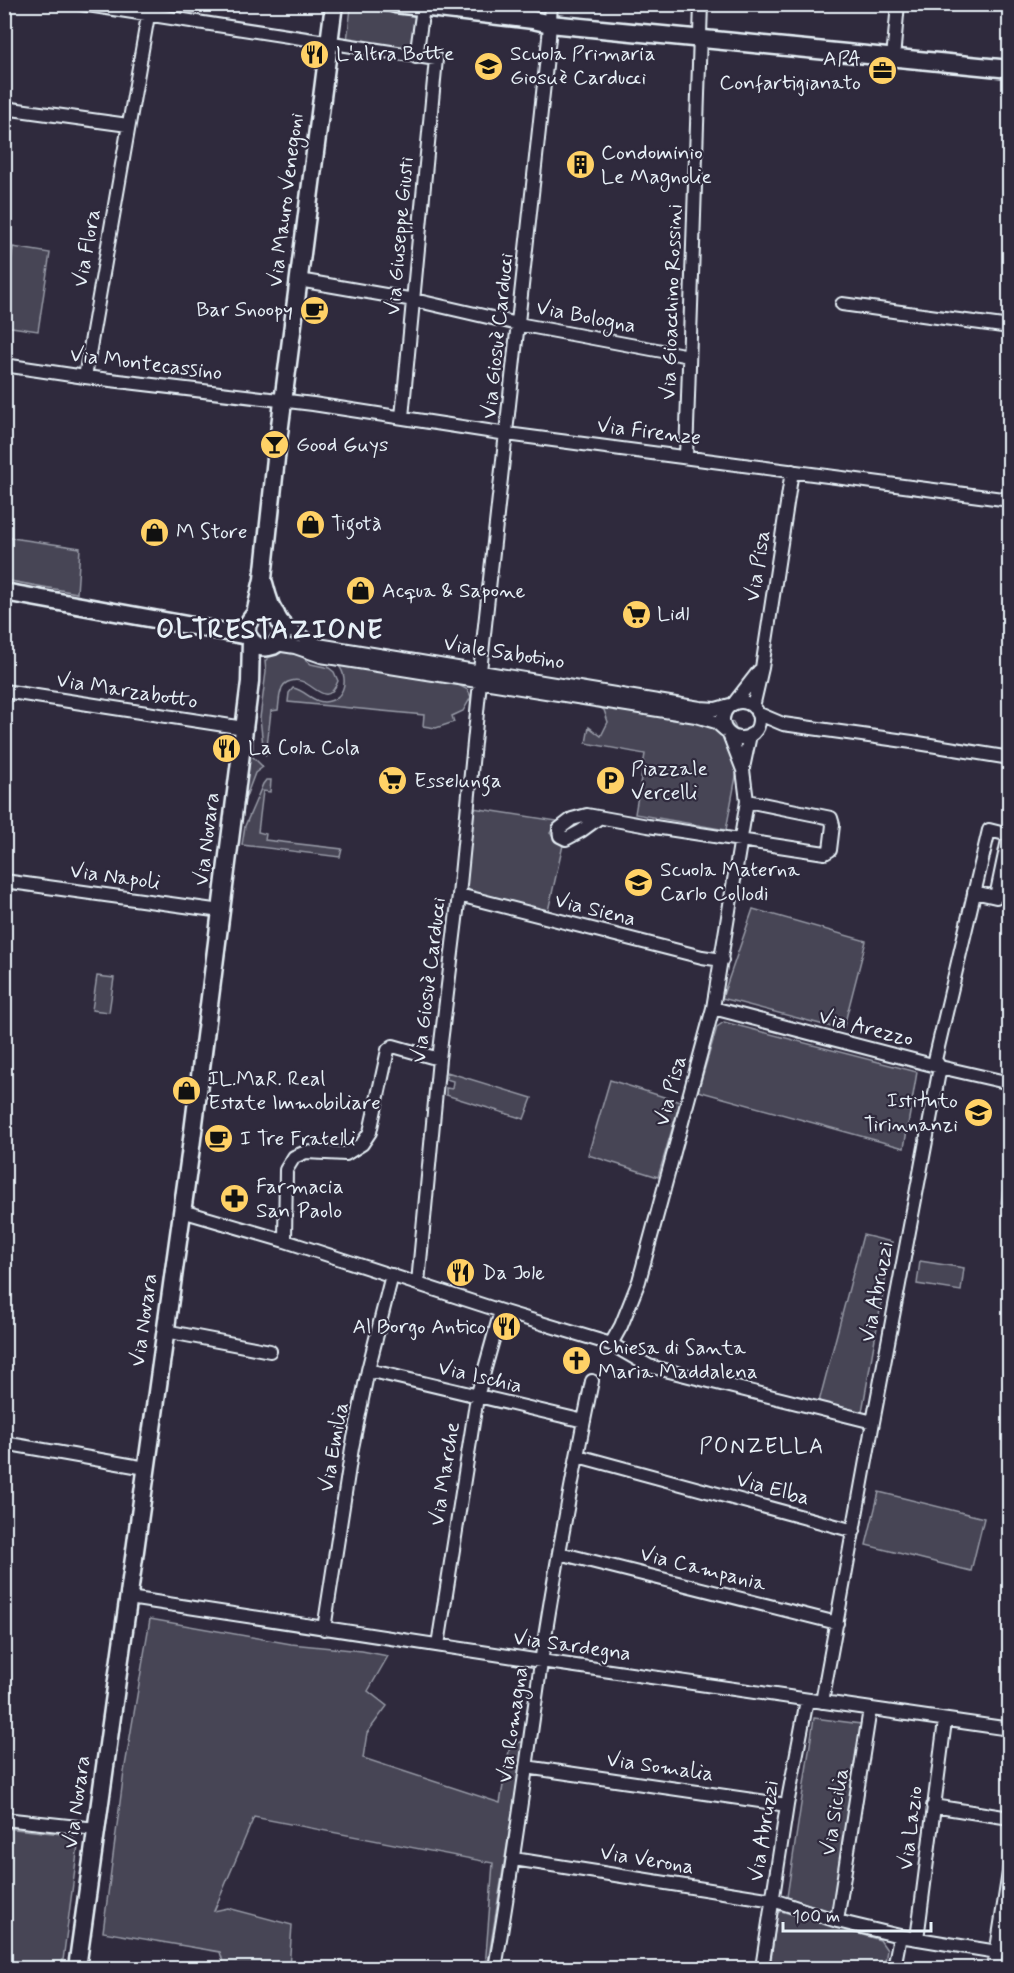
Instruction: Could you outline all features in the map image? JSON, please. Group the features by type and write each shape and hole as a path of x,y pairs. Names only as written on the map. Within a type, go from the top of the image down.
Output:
{"street":[{"path":"81,4 149,9 416,57 423,8"},
{"name":"Via Mauro Venegoni","path":"284,400 334,4"},
{"path":"395,4 550,24 1010,69"},
{"name":"Via Giosuè Carducci","path":"418,1283 439,1059 459,895 495,526 507,434 551,4"},
{"name":"Via Gioacchino Rossini","path":"686,457 701,4"},
{"path":"894,58 898,4"},
{"name":"Via Flora","path":"85,377 149,9"},
{"name":"Via Giuseppe Giusti","path":"402,417 436,59 416,57"},
{"path":"4,108 128,125"},
{"name":"Via Bologna","path":"299,280 414,300 518,324 689,356"},
{"path":"842,304 1010,327"},
{"name":"Via Montecassino","path":"4,365 85,377 284,400"},
{"name":"Via Firenze","path":"284,400 507,434 1010,500"},
{"name":"Via Novara","path":"77,1967 182,1210 250,682 251,628 263,579 284,400"},
{"name":"Via Pisa","path":"755,710 792,471"},
{"name":"Via Novara","path":"263,579 270,603 278,616"},
{"path":"4,592 212,628 251,628 266,611 278,616 283,624 282,635 272,645 259,646 251,628"},
{"name":"Viale Sabotino","path":"278,616 292,631 318,645 696,716 716,722 727,732"},
{"name":"Via Novara","path":"250,682 272,645"},
{"name":"Viale Sabotino","path":"272,645 295,647 321,656 700,708 716,709 732,704"},
{"name":"Via Pisa","path":"732,704 762,668"},
{"name":"Via Marzabotto","path":"4,691 244,728"},
{"path":"783,724 740,738 727,732 722,723 723,714 732,704 742,702 783,724 1010,758"},
{"path":"753,732 759,719 755,710"},
{"name":"Via Pisa","path":"611,1344 621,1326 639,1281 713,1008 747,801 743,770 727,732"},
{"name":"Via Pisa","path":"743,770 753,732"},
{"path":"599,818 825,853 830,849 833,825 831,818 747,801"},
{"name":"Via Abruzzi","path":"822,1702 940,1067 935,1060 974,892 989,830 1009,835 996,897 974,892"},
{"name":"Via Napoli","path":"4,881 220,911"},
{"name":"Via Siena","path":"459,895 702,957 722,960"},
{"name":"Via Arezzo","path":"713,1008 1010,1083"},
{"path":"285,1241 286,1170 294,1157 306,1152 346,1154 362,1144 370,1132 388,1050 393,1046 439,1059"},
{"path":"182,1210 611,1344 649,1366 873,1422"},
{"name":"Via Emilia","path":"324,1629 352,1448 368,1370 392,1275"},
{"name":"Via Marche","path":"438,1645 477,1397 501,1311"},
{"path":"165,1331 270,1351"},
{"name":"Via Ischia","path":"368,1370 584,1421"},
{"name":"Via Romagna","path":"495,1968 514,1859 559,1553 592,1381"},
{"path":"4,1443 147,1468"},
{"name":"Via Elba","path":"578,1456 854,1531"},
{"name":"Via Campania","path":"559,1553 837,1623"},
{"name":"Via Sardegna","path":"129,1598 438,1645 541,1666 1010,1729"},
{"name":"Via Abruzzi","path":"762,1968 787,1805 807,1700"},
{"name":"Via Sicilia","path":"837,1921 870,1709"},
{"name":"Via Lazio","path":"917,1940 945,1721"},
{"name":"Via Somalia","path":"526,1767 787,1805"},
{"path":"933,1806 1010,1818"},
{"path":"4,1819 96,1828"},
{"name":"Via Verona","path":"514,1859 773,1900 837,1921 917,1940 997,1952"},
{"path":"994,1968 1010,1866"},
{"path":"894,1968 900,1936"}],"shaded area":[{"path":"351,8 416,16 412,49 347,41"},
{"path":"13,247 50,253 38,331 5,326 5,307"},
{"path":"5,537 80,548 77,593 5,580"},
{"path":"279,651 299,654 311,664 329,668 334,672 338,681 328,694 323,694 298,680 284,684 280,693 278,710 271,711 266,755 264,754 260,718 266,672 265,661"},
{"path":"336,663 453,682 468,690 471,697 463,711 452,716 454,722 436,728 423,726 424,715 288,702 289,693 293,688 324,702 337,697 344,687 344,680"},
{"path":"599,699 733,722 742,744 726,830 635,814 645,754 586,743 589,727 601,736 608,722 604,710 597,706"},
{"path":"253,737 253,757 263,767 255,773 244,802"},
{"path":"266,780 271,780 270,792 263,791 258,832 266,834 265,840 342,849 340,857 242,845 245,826"},
{"path":"473,808 557,821 550,833 563,845 548,911 471,893 465,884"},
{"path":"753,909 866,941 843,1030 722,998"},
{"path":"97,976 114,978 109,1012 92,1010"},
{"path":"724,1022 917,1072 904,1148 698,1091 717,1027"},
{"path":"447,1072 532,1098 524,1119 446,1095 446,1088 452,1089 453,1081 446,1079"},
{"path":"610,1080 680,1102 658,1177 588,1155"},
{"path":"1009,1146 1009,1205 1001,1203"},
{"path":"863,1235 892,1242 862,1412 819,1402"},
{"path":"920,1261 964,1268 961,1291 917,1284"},
{"path":"879,1492 984,1518 971,1571 866,1545"},
{"path":"150,1619 291,1644 388,1656 368,1691 387,1706 367,1733 363,1758 500,1803 510,1745 524,1741 487,1968 485,1968 493,1863 254,1817 214,1911 228,1908 292,1925 289,1968 225,1968 220,1952 103,1932 124,1772"},
{"path":"814,1718 861,1724 833,1912 787,1897"},
{"path":"5,1828 72,1835 78,1845 62,1968 5,1968"},
{"path":"781,1911 880,1940 887,1950 884,1968 770,1968 777,1913"}],"place":[{"name":"L'altra Botte","path":"315,54"},
{"name":"Scuola Primaria Giosuè Carducci","path":"489,66"},
{"name":"APA Confartigianato","path":"882,71"},
{"name":"Condominio Le Magnolie","path":"580,165"},
{"name":"Bar Snoopy","path":"314,310"},
{"name":"Good Guys","path":"275,445"},
{"name":"Tigotà","path":"310,524"},
{"name":"M Store","path":"155,532"},
{"name":"Acqua & Sapone","path":"361,591"},
{"name":"Lidl","path":"636,614"},
{"name":"La Cola Cola","path":"227,748"},
{"name":"Esselunga","path":"393,781"},
{"name":"Piazzale Vercelli","path":"610,781"},
{"name":"Scuola Materna Carlo Collodi","path":"639,882"},
{"name":"IL.MaR. Real Estate Immobiliare","path":"187,1091"},
{"name":"Istituto Tirinnanzi","path":"979,1113"},
{"name":"I Tre Fratelli","path":"219,1139"},
{"name":"Farmacia San Paolo","path":"235,1199"},
{"name":"Da Jole","path":"461,1273"},
{"name":"Al Borgo Antico","path":"507,1327"},
{"name":"Chiesa di Santa Maria Maddalena","path":"577,1360"}],"district":[{"name":"OLTRESTAZIONE","path":"270,630"},
{"name":"PONZELLA","path":"762,1447"}]}
